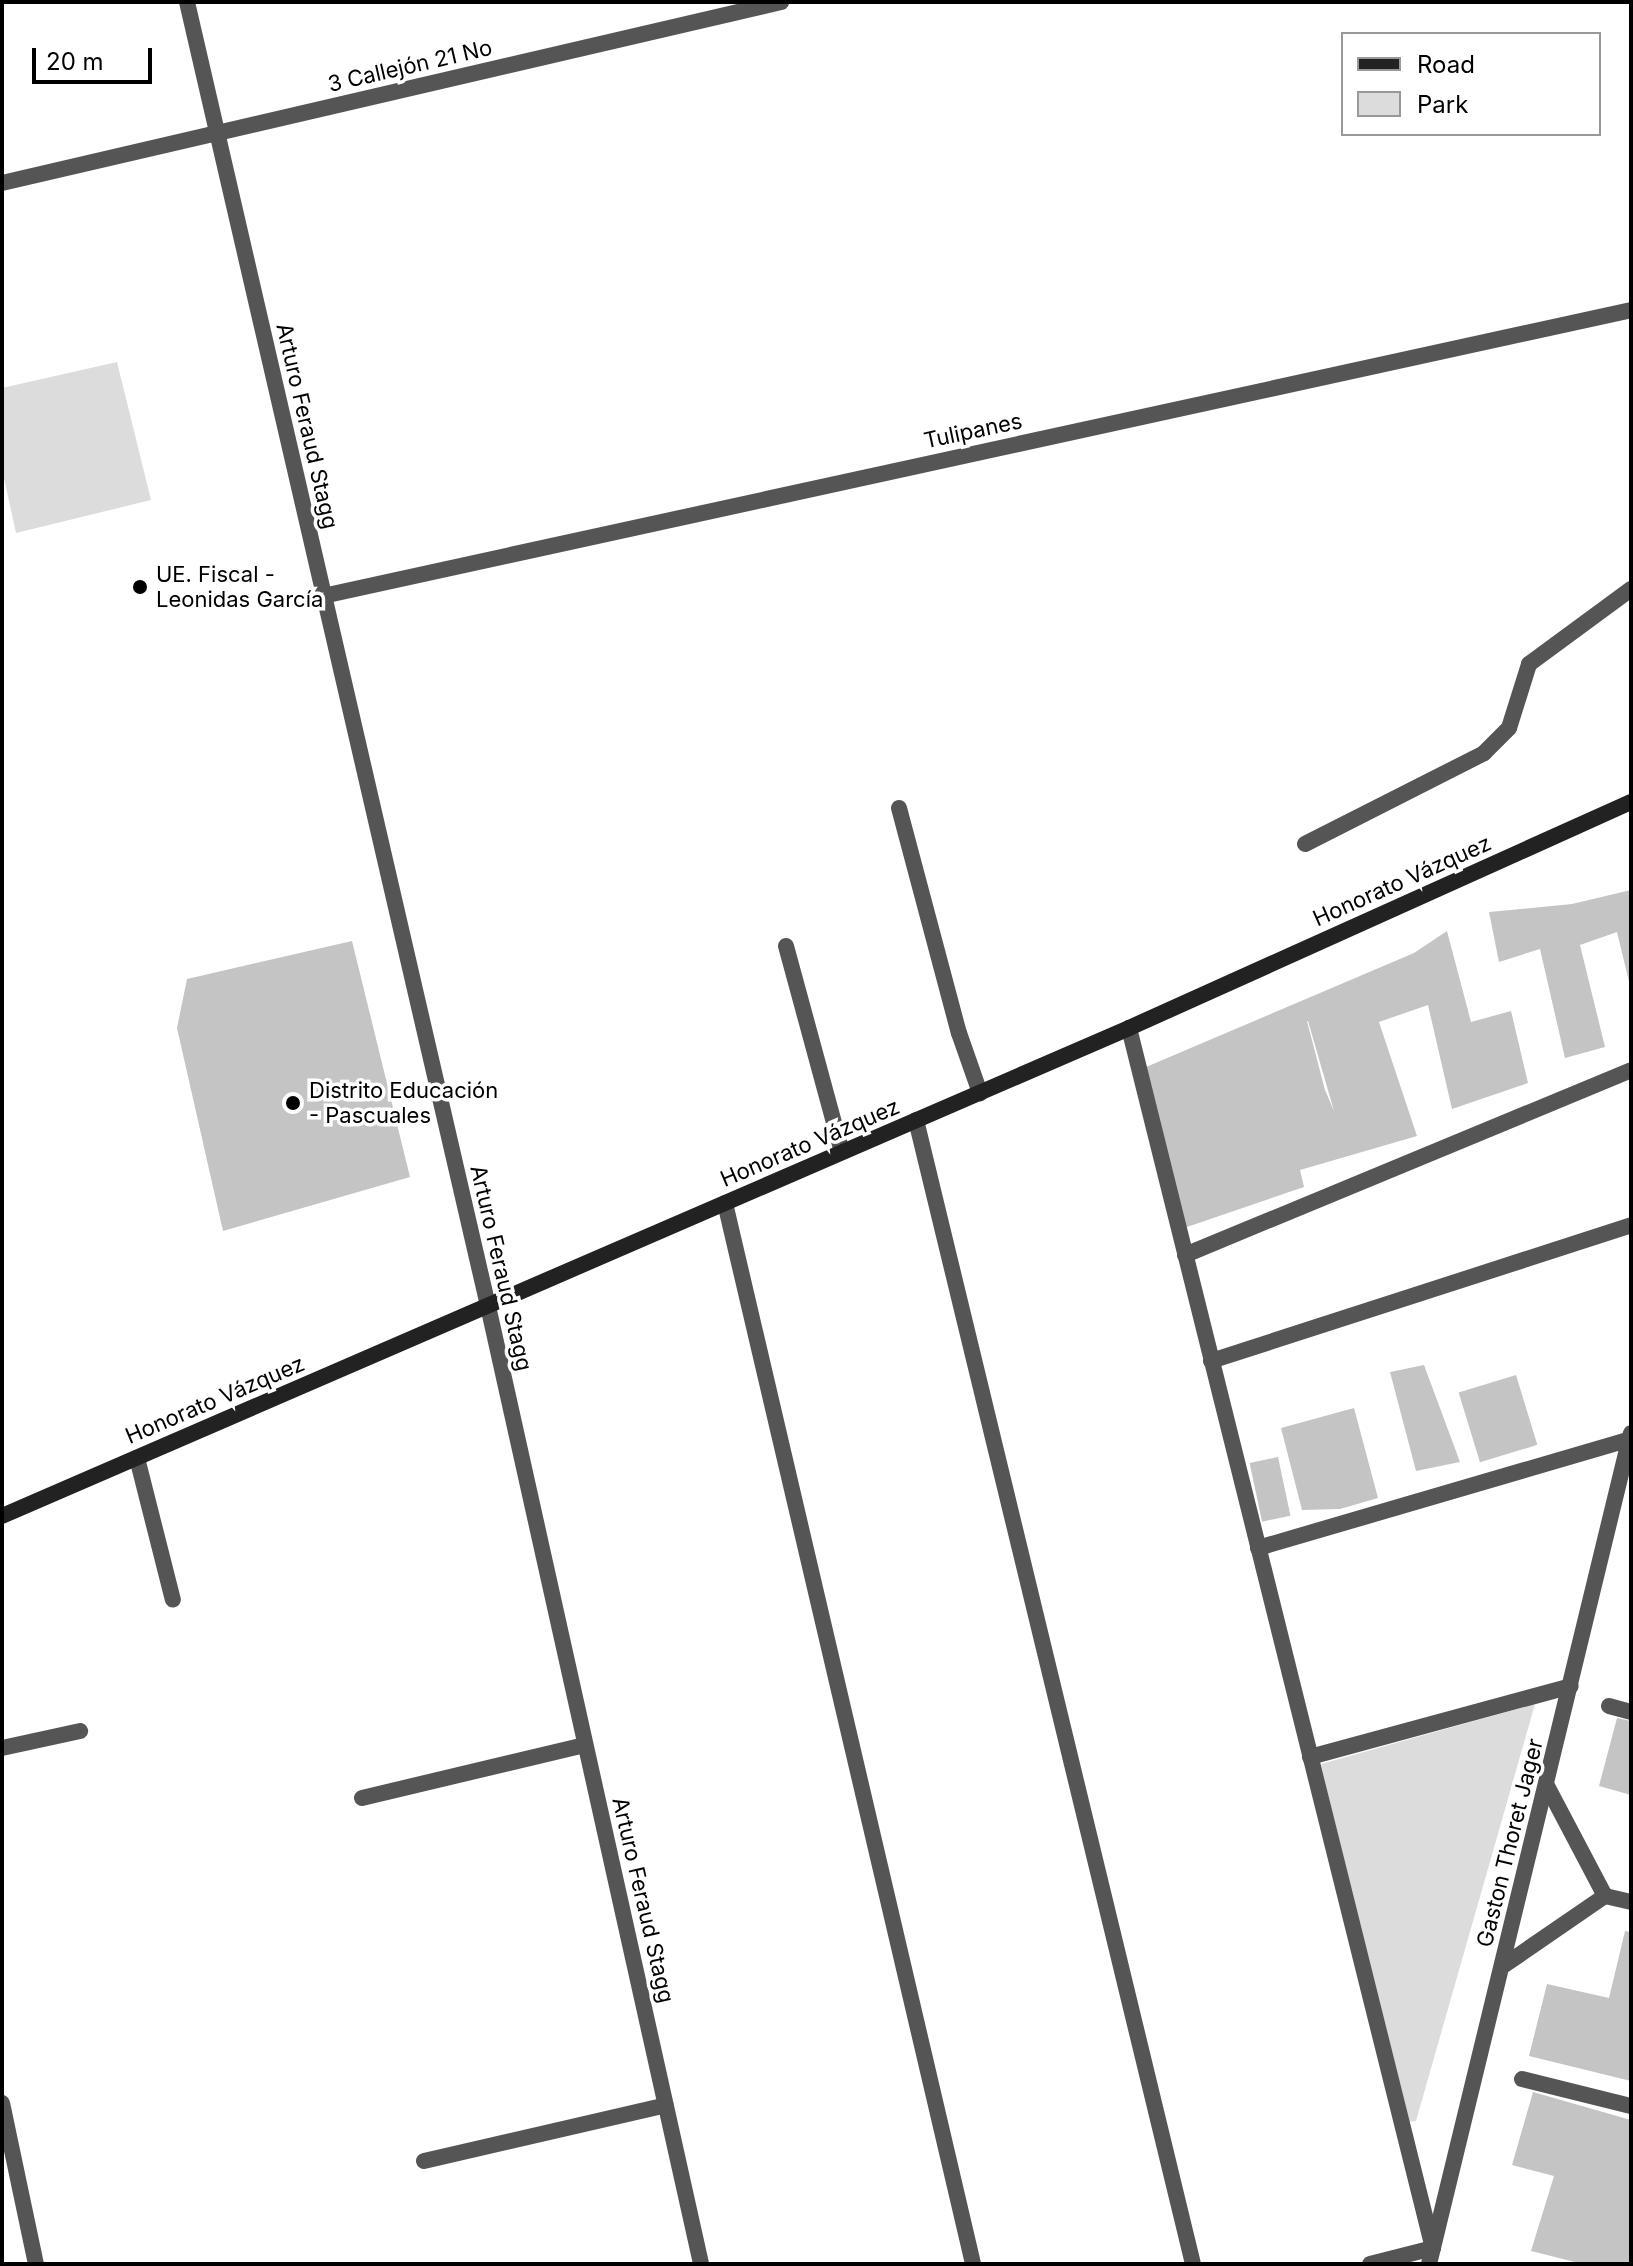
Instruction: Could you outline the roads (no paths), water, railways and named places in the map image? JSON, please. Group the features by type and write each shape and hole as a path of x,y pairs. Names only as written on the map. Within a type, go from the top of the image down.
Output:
{"street":[{"name":"Arturo Feraud Stagg","path":"187,2 488,1306 701,2264"},
{"name":"3 Callejón 21 No","path":"2,183 218,134 739,7 781,2"},
{"name":"Tulipanes","path":"323,596 1631,310"},
{"path":"1305,844 1484,753 1509,728 1529,664 1631,589"},
{"name":"Honorato Vázquez","path":"2,1516 1129,1028 1631,802"},
{"path":"899,808 959,1033 980,1093"},
{"path":"786,946 842,1152"},
{"path":"1129,1028 1431,2256 1370,2264"},
{"path":"1185,1255 1631,1070"},
{"path":"916,1120 1193,2264"},
{"path":"725,1203 973,2264"},
{"path":"1211,1361 1631,1225"},
{"path":"1258,1548 1630,1436"},
{"name":"Gaston Thoret Jager","path":"1431,2256 1630,1436"},
{"path":"137,1458 173,1600"},
{"path":"1310,1757 1571,1686"},
{"path":"1609,1706 1631,1712"},
{"path":"2,1748 80,1731"},
{"path":"362,1798 585,1745"},
{"path":"1547,1786 1605,1896"},
{"path":"1503,1966 1605,1896 1631,1902"},
{"path":"1522,2079 1631,2106"},
{"path":"2,2103 36,2264"},
{"path":"424,2161 666,2105"}],"place":[{"name":"UE. Fiscal - Leonidas García","path":"140,587"},
{"name":"Distrito Educación - Pascuales","path":"293,1103"}]}
